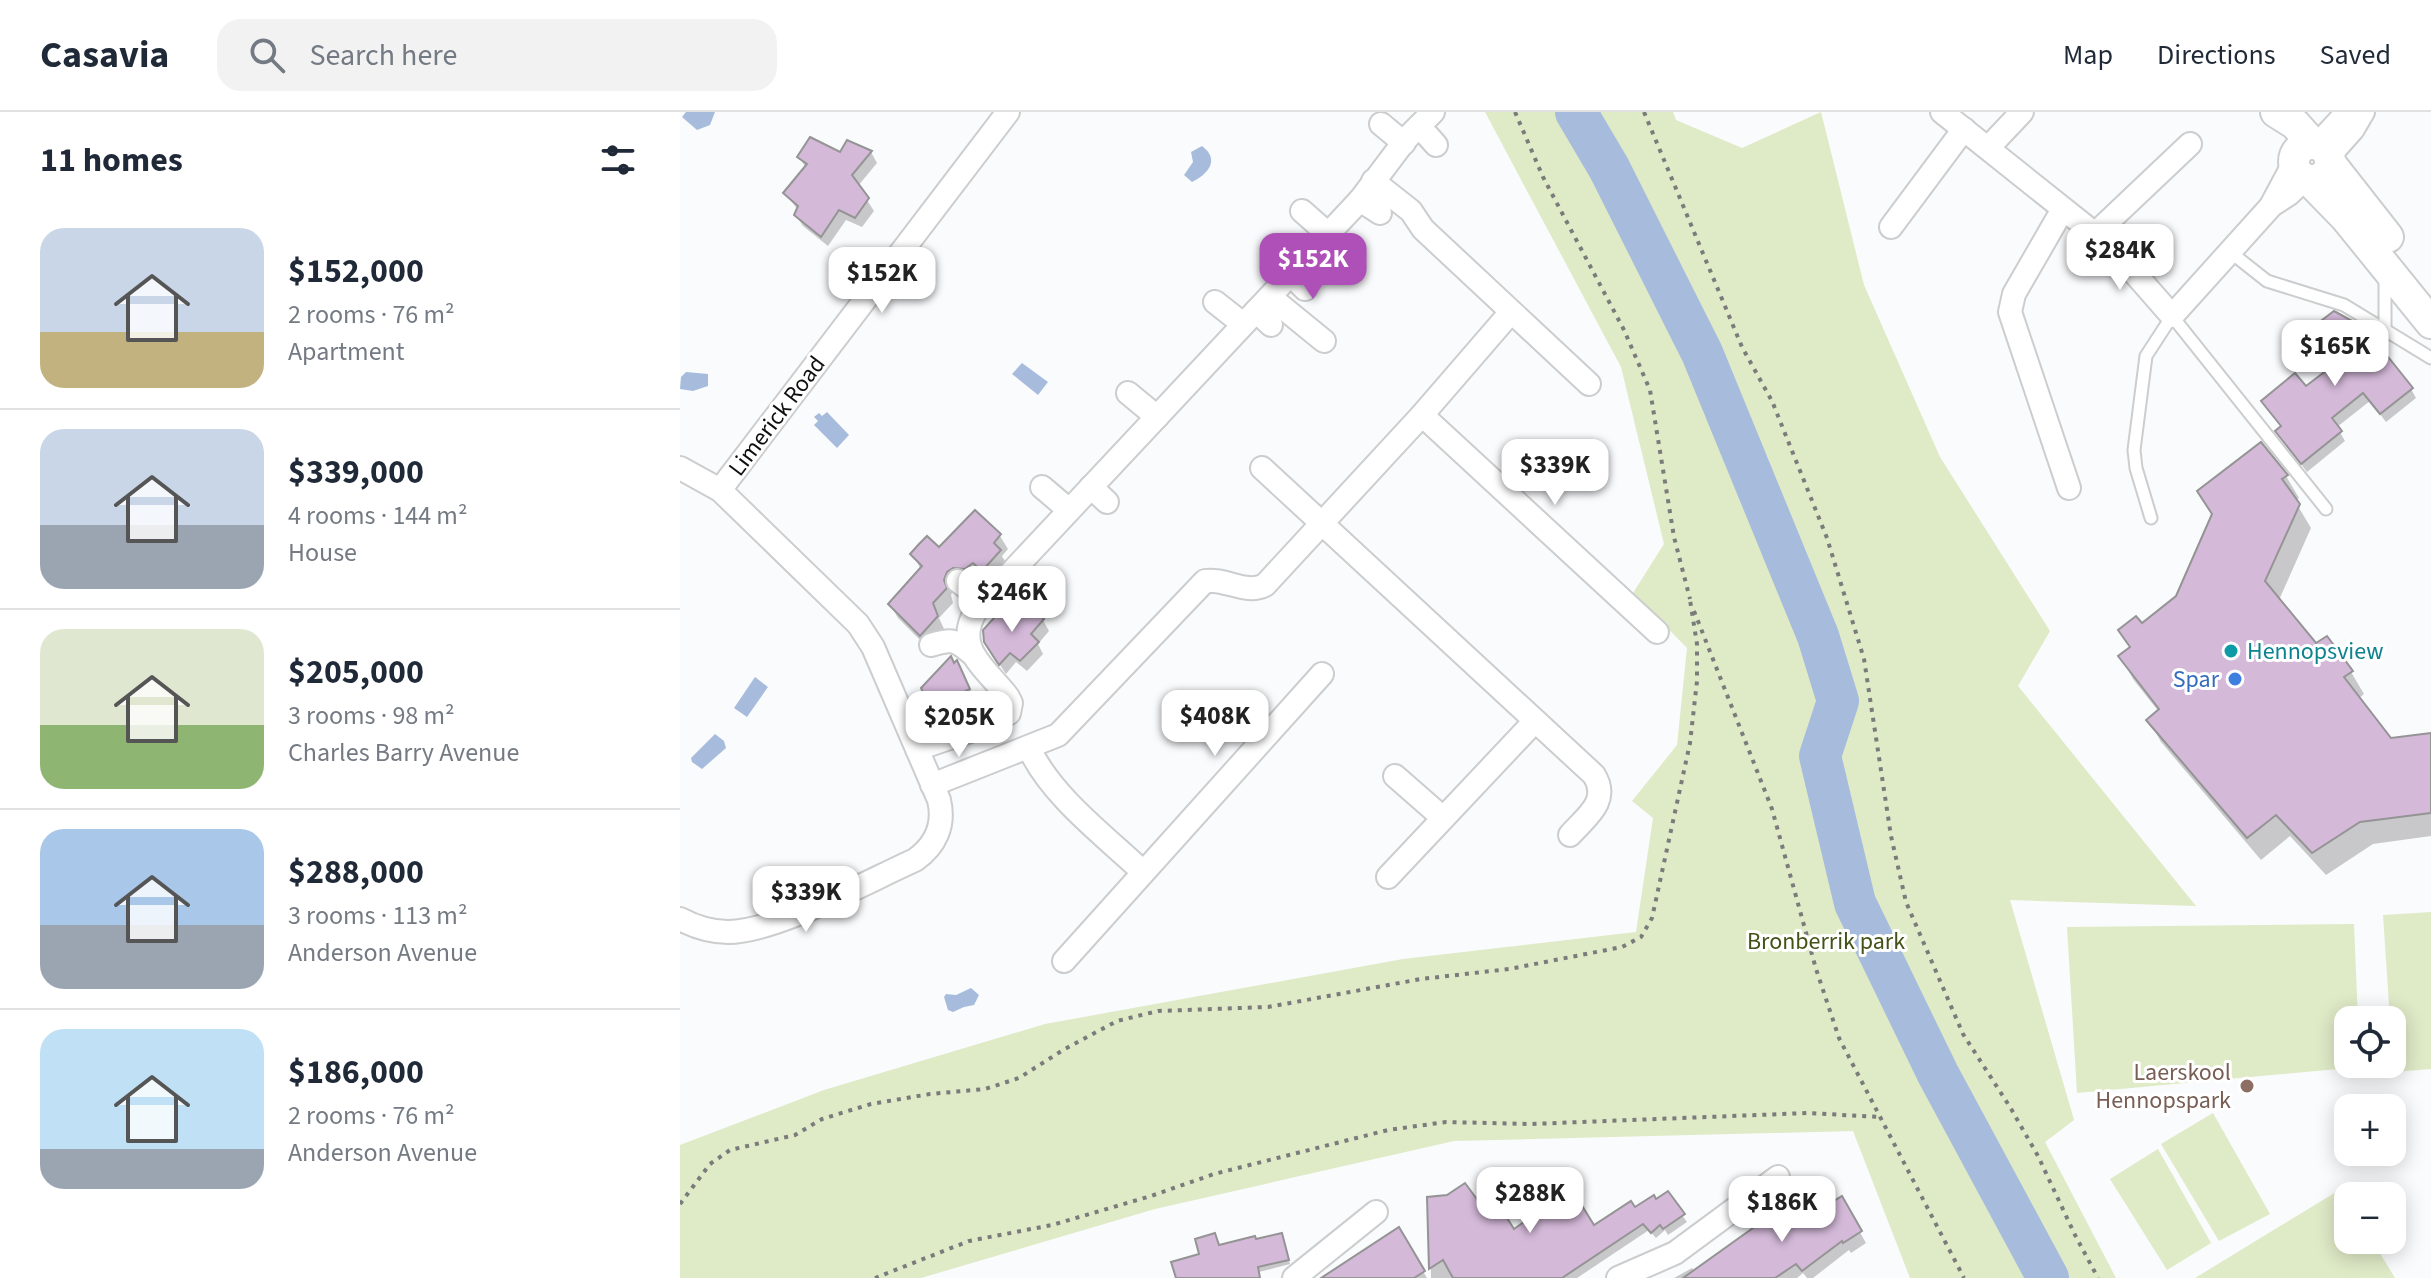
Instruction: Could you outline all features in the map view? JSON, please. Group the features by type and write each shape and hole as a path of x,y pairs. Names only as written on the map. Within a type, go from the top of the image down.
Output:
{"street":[{"name":"Limerick Road","path":"720,490 1008,112"},
{"path":"1942,112 2095,234 2122,259 2172,316 2272,205 2289,194 2341,119 2353,112"},
{"path":"1988,148 2022,112"},
{"path":"2276,112 2312,161 2346,218 2431,323"},
{"path":"2312,161 2353,129 2363,112"},
{"path":"1381,124 1418,127 1436,145"},
{"path":"971,653 967,630 971,617 984,601 1069,510 1099,495 1175,397 1260,314 1298,282 1328,234 1360,200 1418,127"},
{"path":"1891,227 1964,129"},
{"path":"2095,234 2190,144"},
{"path":"2312,161 2431,293"},
{"path":"1373,181 1411,211 1423,229 1589,384"},
{"path":"1360,200 1380,213"},
{"path":"2063,209 2014,294 2010,312 2069,488"},
{"path":"1302,211 1328,234"},
{"path":"1215,302 1260,314 1324,341"},
{"path":"932,785 1032,739 1058,735 1208,580 1224,580 1249,590 1265,585 1422,415 1511,312"},
{"path":"1128,393 1157,417"},
{"path":"1175,397 1193,411"},
{"path":"1422,415 1657,632"},
{"path":"680,468 720,490 858,624 873,647 939,800 942,819 936,838 924,853 758,928 735,932 711,931 680,919"},
{"path":"1262,468 1594,775 1601,793 1599,802 1570,835"},
{"path":"1042,487 1069,510"},
{"path":"1004,580 1022,596"},
{"path":"958,581 984,601"},
{"path":"931,645 957,641 971,653 1011,703 1032,739 1038,767 1143,872"},
{"path":"1064,961 1322,674"},
{"path":"917,749 985,726 1009,713 1011,703"},
{"path":"1388,877 1535,721"},
{"path":"1395,776 1443,818"},
{"path":"1618,1278 1675,1253 1778,1177"},
{"path":"1294,1278 1376,1212"}],"lane":[{"path":"2229,251 2267,281 2344,305 2431,358"},
{"path":"2385,265 2385,330"},
{"path":"2151,518 2136,468 2134,450 2146,356 2172,316 2326,509"}],"path":[{"path":"680,1204 710,1164 730,1150 795,1135 822,1119 871,1104 985,1089 1019,1078 1117,1021 1158,1011 1268,1007 1330,993 1509,969 1622,947 1641,937 1655,907 1690,743 1697,681 1697,644 1690,600 1674,537 1650,390 1624,330 1543,177 1515,112"},
{"path":"1644,112 1742,347 1778,414 1827,538 1864,659 1891,836 1906,902 1963,1034 2038,1156 2098,1278"},
{"path":"1690,600 1772,809 1816,969 1839,1038 1964,1278"},
{"path":"875,1278 969,1241 1052,1225 1214,1174 1388,1130 1446,1122 1531,1124 1808,1113 1879,1117"}],"green space":[{"name":"Bronberrik park","path":"1485,112 1673,112 1676,120 1742,148 1821,112 1864,285 1940,457 2050,631 2018,686 2196,906 2010,900 2074,1120 2045,1142 2116,1278 1910,1278 1853,1131 1454,1141 1155,1209 921,1278 680,1278 680,1145 824,1090 1045,1024 1403,959 1636,932 1653,818 1632,801 1677,745 1687,648 1633,593 1664,544 1621,367"},
{"path":"2431,912 2431,1069 2406,1071 2406,1006 2389,1006 2383,915"},
{"path":"2354,924 2357,1006 2334,1006 2334,1069 2077,1093 2067,927"},
{"path":"2213,1113 2270,1214 2219,1241 2161,1144"},
{"path":"2158,1149 2211,1243 2167,1270 2110,1179"},
{"path":"2334,1193 2334,1254 2380,1254 2395,1278 2195,1278"}],"water":[{"path":"686,112 715,112 710,125 697,130 682,117"},
{"path":"1202,146 1211,157 1210,167 1192,182 1184,175 1193,162 1191,152"},
{"path":"1022,363 1048,382 1038,395 1012,374"},
{"path":"686,372 708,374 708,386 693,391 680,389 681,377"},
{"path":"827,412 849,435 837,448 814,425 818,421 814,417"},
{"path":"755,677 768,687 747,717 734,708"},
{"path":"715,734 724,741 726,748 702,769 691,758"},
{"path":"971,988 979,995 974,1005 953,1012 948,1010 946,994 956,995"}],"building":[{"path":"810,137 840,152 847,140 872,151 852,175 869,198 855,218 839,210 821,237 794,215 798,206 783,193 807,164 797,157"},
{"path":"2334,311 2365,328 2413,388 2380,414 2363,393 2332,418 2342,431 2301,464 2275,431 2281,426 2261,401 2295,373 2306,386 2340,360 2313,327"},
{"name":"Hennopsview","path":"2261,442 2288,475 2282,479 2300,504 2265,581 2316,643 2327,636 2353,671 2344,677 2391,738 2431,733 2431,813 2360,822 2312,853 2276,815 2247,838 2146,720 2159,709 2118,656 2130,647 2118,630 2136,616 2142,623 2176,596 2212,514 2197,491"},
{"path":"975,510 1001,534 994,543 1001,550 982,571 973,563 965,569 953,568 947,572 944,580 947,588 933,603 938,616 920,636 888,604 922,566 910,554 919,544 927,536 939,547"},
{"path":"1031,606 1044,619 1031,634 1039,642 1020,661 1010,653 999,665 984,642 983,630 1003,608 1011,616 1017,609"},
{"path":"951,656 954,663 957,660 970,689 946,701 944,698 928,704 921,688"},
{"path":"1465,1183 1479,1202 1492,1194 1514,1229 1560,1196 1565,1203 1576,1196 1594,1225 1631,1201 1635,1207 1654,1195 1656,1199 1668,1191 1685,1214 1663,1229 1660,1225 1651,1233 1643,1224 1562,1278 1453,1278 1443,1260 1429,1269 1427,1197 1447,1195"},
{"path":"1842,1196 1862,1231 1842,1241 1802,1271 1796,1264 1775,1278 1683,1278 1767,1218 1791,1206 1800,1222"},
{"path":"1399,1227 1425,1271 1414,1278 1321,1278"},
{"path":"1215,1233 1219,1245 1282,1233 1289,1260 1258,1267 1260,1278 1176,1278 1171,1262 1199,1254 1195,1239"}],"waterway":[{"path":"1576,112 1609,168 1702,353 1818,636 1838,701 1820,756 1855,903 1938,1074 2048,1278"}],"place":[{"name":"Hennopsview","path":"2231,651"},
{"name":"Spar","path":"2235,679"},
{"name":"Laerskool Hennopspark","path":"2247,1086"}]}
